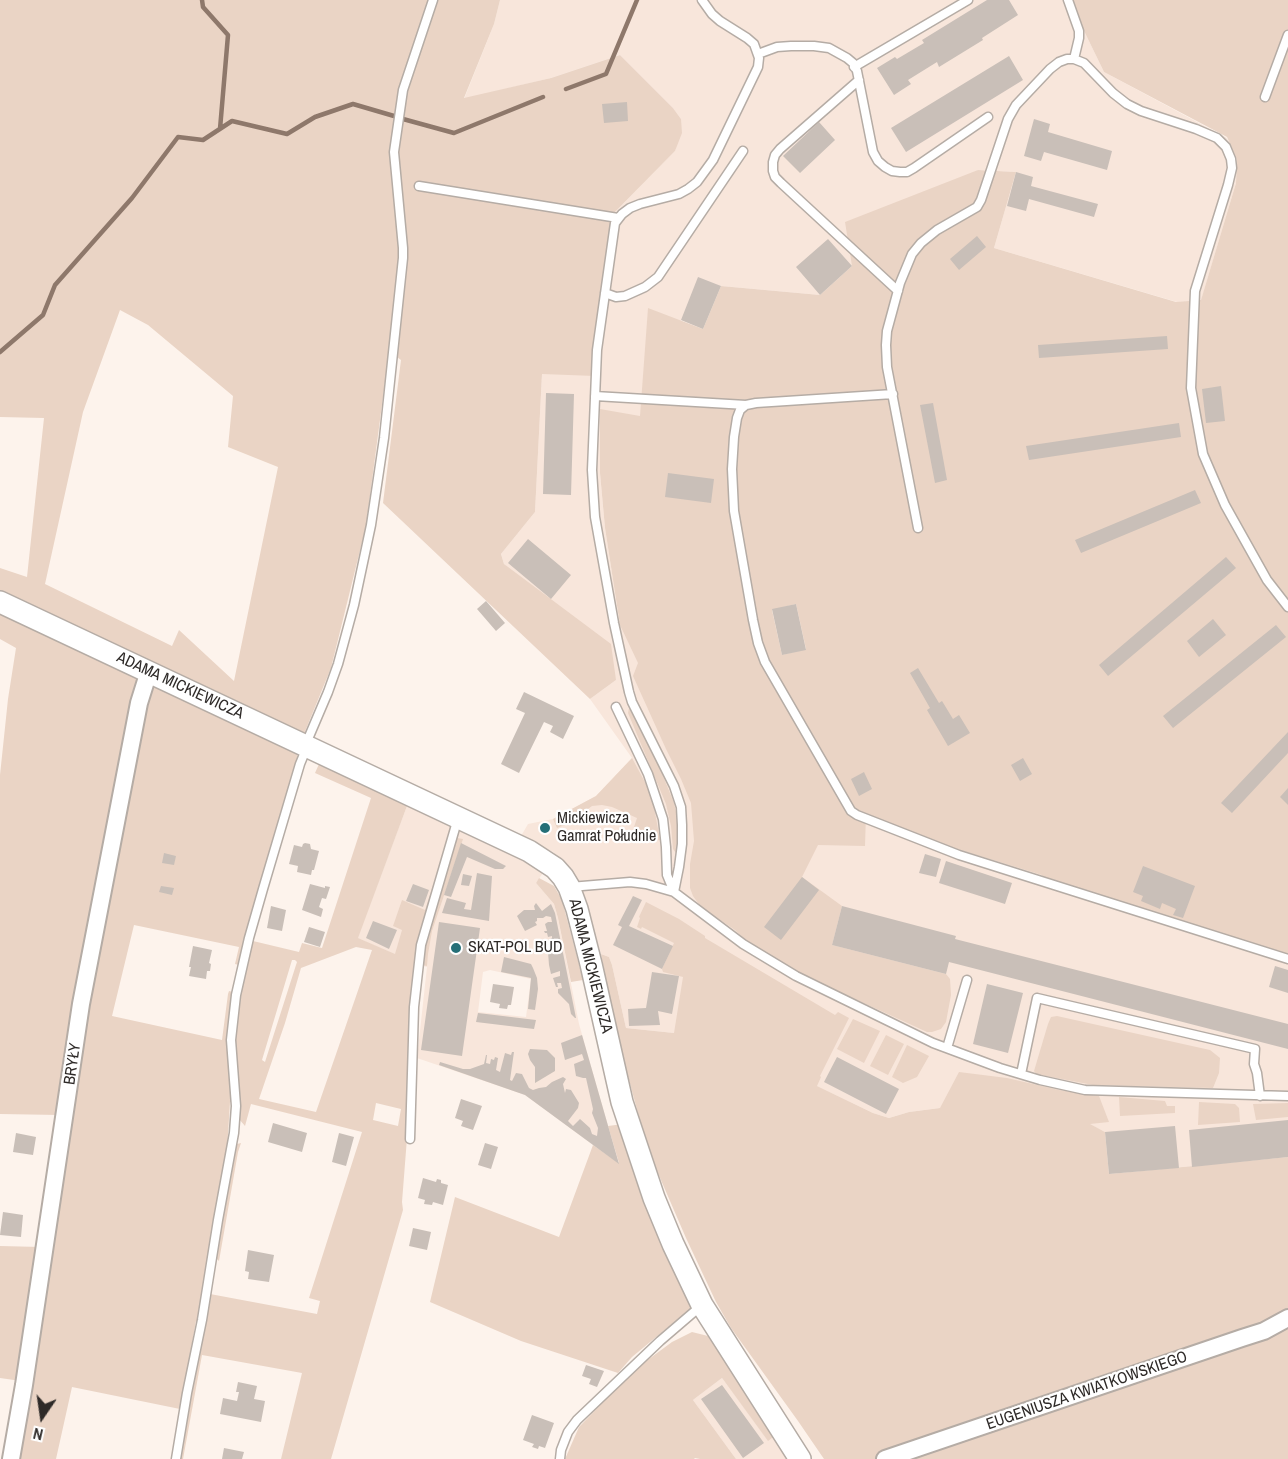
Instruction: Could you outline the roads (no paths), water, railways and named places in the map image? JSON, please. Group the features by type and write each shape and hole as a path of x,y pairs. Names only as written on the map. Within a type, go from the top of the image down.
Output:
{"street":[{"name":"ADAMA MICKIEWICZA","path":"0,602 529,851 555,868 569,887 577,909 622,1102 669,1235 702,1305 800,1459"},
{"name":"BRYŁY","path":"11,1459 81,1004 139,703 149,671"},
{"name":"EUGENIUSZA KWIATKOWSKIEGO","path":"885,1459 1264,1331 1288,1318"}],"lane":[{"path":"176,1459 234,1133 236,1106 231,1040 236,995 246,948 300,764 328,692 344,642 367,549 384,438 403,258 394,152 403,90 433,0"},
{"path":"674,892 682,844 681,807 674,786 632,702 614,623 595,517 592,470 597,350 615,223 630,208 679,194 697,182 713,160 759,67 758,54 754,45 720,21 702,0"},
{"path":"854,67 968,0"},
{"path":"1068,0 1079,31 1074,59"},
{"path":"1265,97 1288,35"},
{"path":"758,54 777,47 814,46 829,48 847,58 857,71 873,152 878,161 892,171 907,172 988,117"},
{"path":"918,528 887,367 887,331 900,283 912,254 921,243 937,230 977,207 1012,111 1050,69 1059,62 1074,59 1084,63 1127,104 1217,138 1226,147 1231,159 1232,168 1228,185 1195,291 1191,388 1203,454 1225,505 1267,580 1288,607"},
{"path":"859,80 780,149 775,155 773,171 781,183 898,291"},
{"path":"605,294 616,297 625,296 645,287 658,276 743,151"},
{"path":"419,186 618,218"},
{"path":"595,396 746,405 892,394"},
{"path":"746,405 736,418 732,469 734,511 758,643 765,662 851,811 959,855 1288,959"},
{"path":"616,707 648,774 663,819 667,875 674,892"},
{"path":"410,1138 414,1007 422,945 458,818"},
{"path":"569,887 630,882 674,892 743,944 796,976 947,1048 1000,1068 1085,1090 1288,1096"},
{"path":"947,1048 967,980"},
{"path":"1021,1074 1037,998 1255,1049 1254,1064 1260,1096"},
{"path":"560,1459 568,1432 577,1420 660,1341 702,1305"}],"waterway":[{"path":"202,0 203,7 228,35 220,129"},
{"path":"566,89 606,74 637,0"},
{"path":"403,119 454,133 543,97"},
{"path":"0,352 43,315 55,285 132,198 178,137 203,140 232,121 287,134 315,117 353,104 394,116"}],"place":[{"name":"Mickiewicza Gamrat Południe","path":"545,828"},
{"name":"SKAT-POL BUD","path":"456,948"}]}
